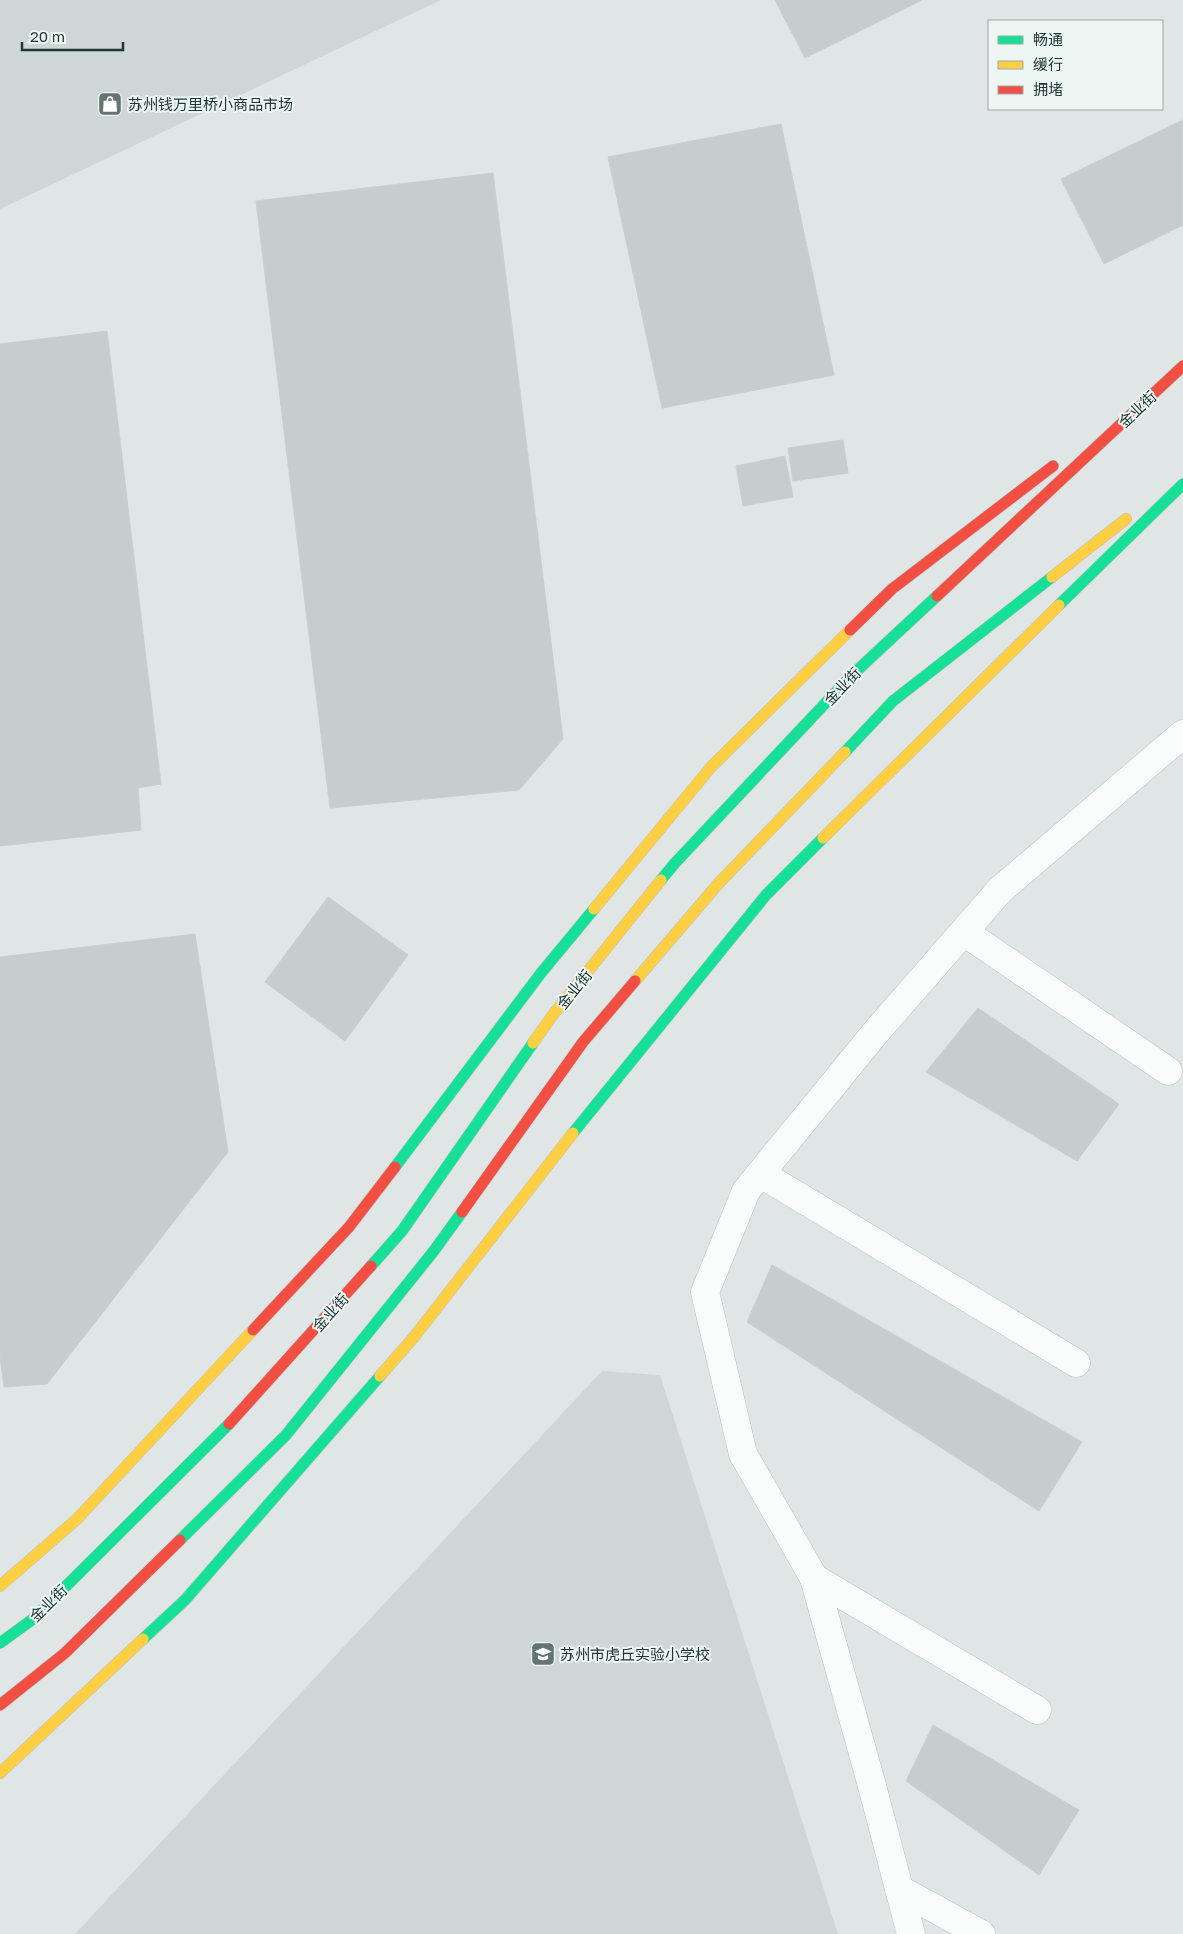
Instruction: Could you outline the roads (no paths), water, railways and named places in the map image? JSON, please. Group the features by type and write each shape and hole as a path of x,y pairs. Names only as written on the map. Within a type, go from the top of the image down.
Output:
{"main road":[{"path":"1087,439 1182,367"},
{"name":"金业街","path":"0,1643 32,1619 242,1411 396,1238 552,1016 675,863 850,677 1182,367"},
{"path":"0,1586 77,1519 349,1227 541,973 711,767 892,589 1063,457"},
{"path":"1152,498 1183,474"},
{"path":"0,1774 185,1600 414,1337 616,1078 766,895 937,724 1183,484"},
{"path":"0,1705 65,1653 286,1435 433,1252 583,1042 718,884 893,701 1136,511"}],"street":[{"path":"911,1934 814,1578 743,1454 705,1292 746,1191 876,1032 1000,890 1183,734"},
{"path":"964,932 1168,1071"},
{"path":"761,1174 1076,1363"},
{"path":"814,1578 1037,1710"},
{"path":"899,1889 981,1934"}],"place":[{"name":"苏州钱万里桥小商品市场","path":"110,104"},
{"name":"苏州市虎丘实验小学校","path":"543,1654"}]}
